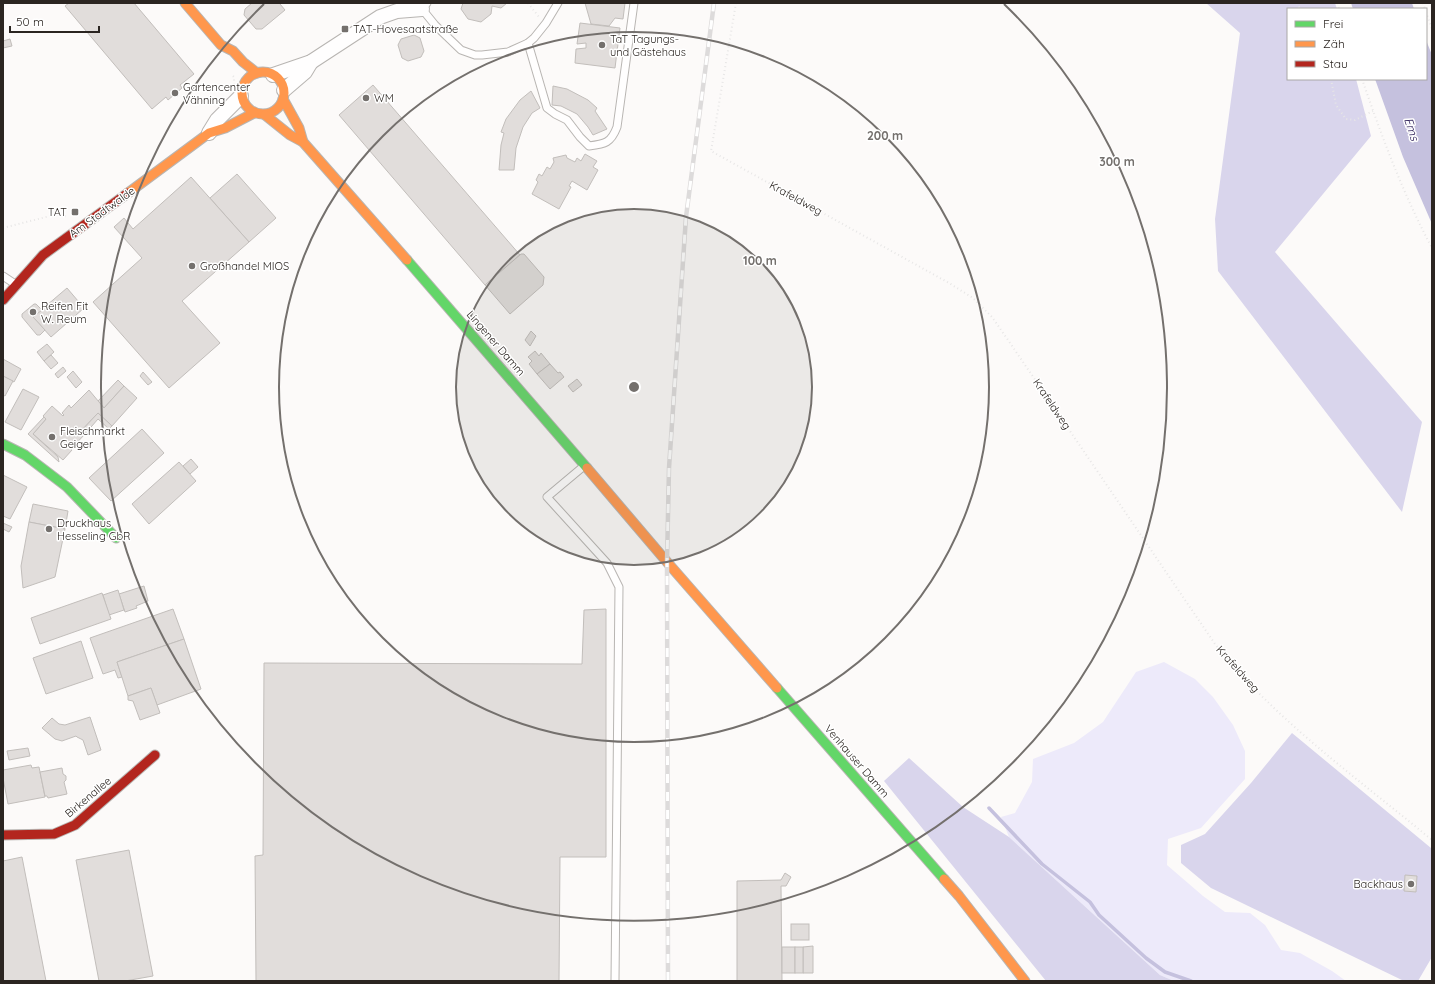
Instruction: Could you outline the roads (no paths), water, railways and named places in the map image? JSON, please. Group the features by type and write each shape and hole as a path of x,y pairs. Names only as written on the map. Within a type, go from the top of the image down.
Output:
{"main road":[{"path":"185,3 222,45 233,51 243,62 258,73"},
{"path":"222,45 224,56"},
{"path":"236,76 242,91 243,103 254,113 265,115 276,110 283,95 282,84 273,75 268,73 258,73 251,76 246,80 242,91"},
{"name":"Lingener Damm","path":"283,95 299,128 303,142"},
{"name":"Am Stadtwalde","path":"3,300 43,255 77,229 209,133 225,128 254,113"},
{"name":"Lingener Damm","path":"265,115 290,135 303,142 460,319 586,465 667,562"},
{"path":"3,444 26,455 67,487 116,538"},
{"name":"Venhauser Damm","path":"667,562 959,896 1025,981"},
{"name":"Birkenallee","path":"3,835 54,834 75,825 155,755"}],"street":[{"path":"273,75 311,62 380,17 397,11 424,6"},
{"path":"283,95 311,62"},
{"name":"Am Stadtwalde","path":"209,133 217,120 242,91"}],"lane":[{"path":"424,6 435,25 461,50 482,55 508,52 528,43 546,23 558,3"},
{"path":"528,43 548,108 555,114 567,120 580,138 589,146 603,144 613,138 617,127 634,3"},
{"path":"3,276 16,284"},
{"path":"586,465 547,497 607,563 619,587 615,981"}],"water":[{"path":"1351,3 1412,3 1414,8 1353,8"},
{"name":"Ems","path":"1427,42 1432,55 1432,224 1403,157 1375,80 1427,80"}],"waterway":[{"path":"989,808 1042,864 1090,902 1099,915 1146,958 1165,972 1191,981"}],"railway":[{"path":"668,981 667,562 669,468 686,217 714,3"}],"place":[{"name":"TAT-Hovesaatstraße","path":"345,29"},
{"name":"TaT Tagungs- und Gästehaus","path":"602,45"},
{"name":"Gartencenter Vähning","path":"175,93"},
{"name":"WM","path":"366,98"},
{"name":"TAT","path":"75,212"},
{"name":"Großhandel MIOS","path":"192,266"},
{"name":"Reifen Fit W. Reum","path":"33,312"},
{"name":"Fleischmarkt Geiger","path":"52,437"},
{"name":"Druckhaus Hesseling GbR","path":"49,529"},
{"name":"Backhaus","path":"1411,884"}]}
